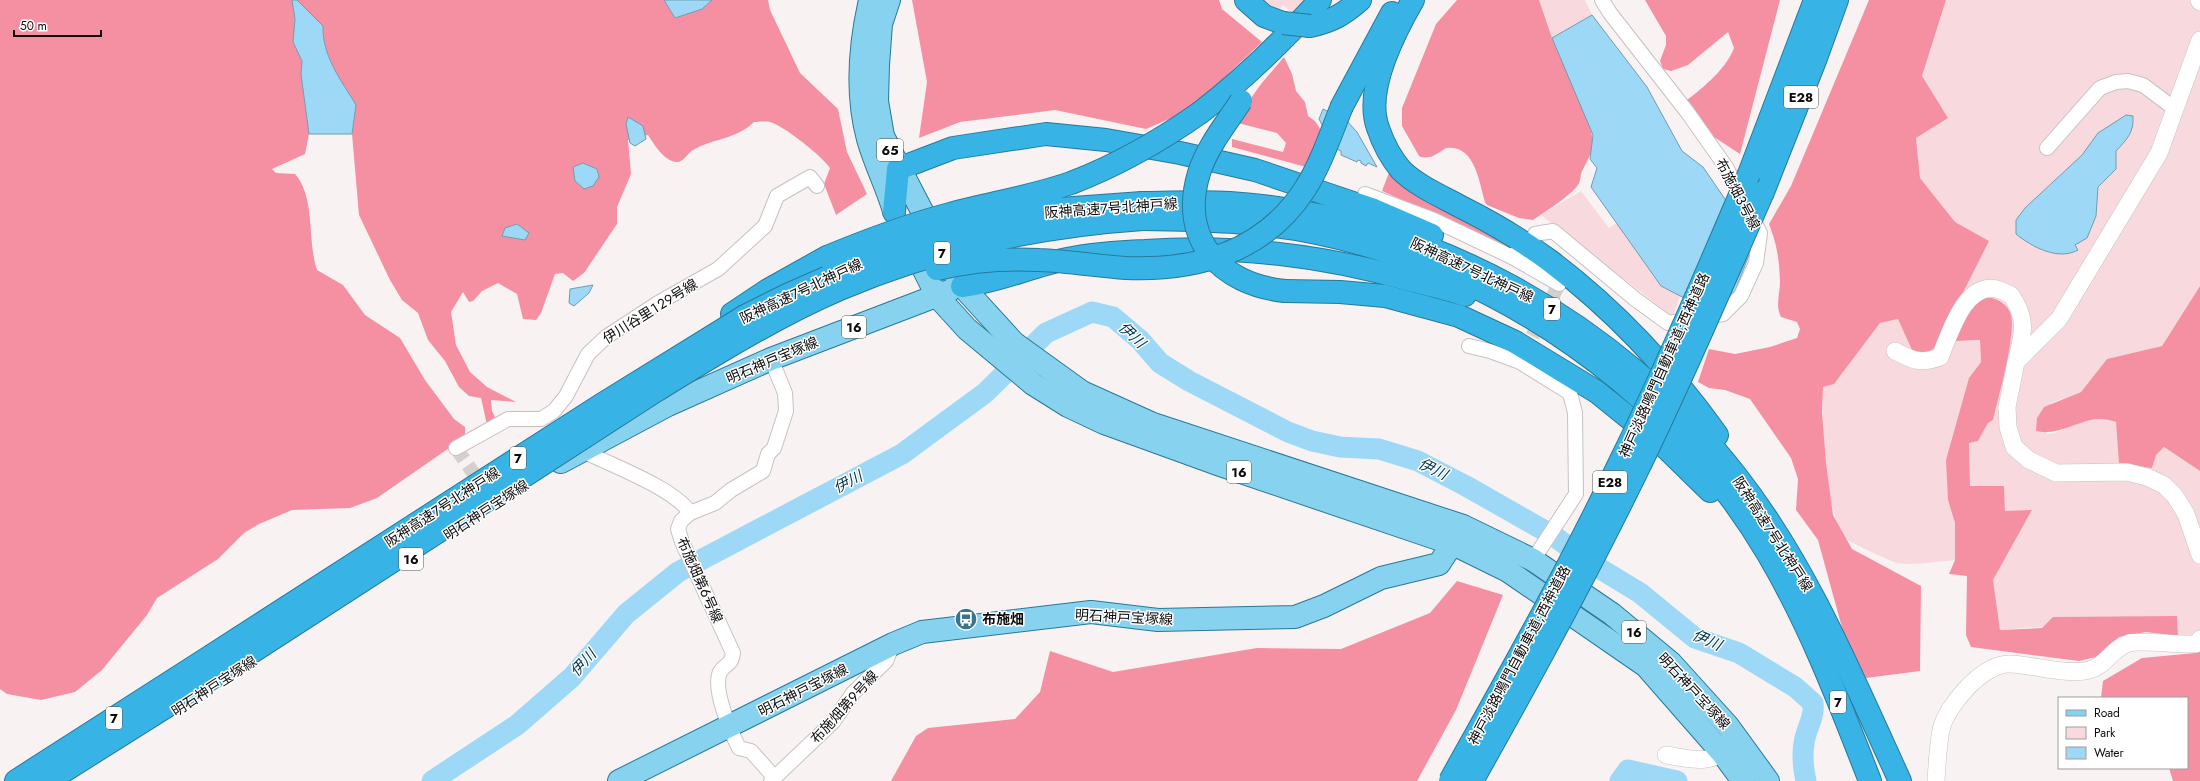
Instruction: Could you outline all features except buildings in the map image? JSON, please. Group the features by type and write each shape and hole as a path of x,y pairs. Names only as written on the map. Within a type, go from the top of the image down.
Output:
{"highway":[{"path":"1246,0 1264,16 1283,24 1310,26 1329,22 1344,14 1360,0"},
{"path":"601,404 643,372 768,290 827,257 913,224 1015,200 1070,183 1107,168 1146,148 1201,112 1249,74 1278,47 1320,0"},
{"path":"754,332 899,278 965,263 1037,260 1146,268 1176,265 1226,255 1257,239 1276,225 1298,200 1317,164 1342,106 1385,24 1400,0"},
{"path":"1413,0 1385,58 1377,87 1377,126 1387,150 1402,170 1435,193 1514,237 1549,260 1606,307 1654,356 1703,415 1734,458 1773,529"},
{"path":"1749,174 1801,0"},
{"name":"神戸淡路鳴門自動車道;西神道路","path":"1450,781 1528,642 1621,460 1686,322 1749,174 1816,0"},
{"name":"神戸淡路鳴門自動車道;西神道路","path":"1472,781 1530,678 1635,475 1682,376 1763,192 1816,58 1837,0"},
{"path":"1278,47 1217,136 1199,173 1194,205 1197,230 1206,250 1228,272 1248,283 1285,291 1340,292 1385,296 1459,316 1515,342 1597,392 1665,447 1718,498 1805,623"},
{"path":"894,212 898,169 954,148 1046,134 1106,140 1180,153 1255,170 1374,210 1461,250 1506,284"},
{"name":"阪神高速7号北神戸線","path":"48,781 618,415 754,332 839,290 882,273 961,248 1038,230 1143,211 1229,203 1298,212 1354,224 1406,239 1459,261 1547,306 1632,367 1684,416 1737,477 1773,529 1830,630 1900,781"},
{"name":"阪神高速7号北神戸線","path":"16,781 601,404 745,316 794,292 870,259 918,242 993,222 1060,208 1143,211 1213,220 1253,223 1314,233 1353,242 1397,255 1480,289 1526,314 1565,339 1626,386 1678,434 1710,471 1768,554 1805,623 1870,781"},
{"path":"962,286 986,283 1066,259 1118,252 1197,248 1257,250 1341,263 1383,272 1464,294 1565,339"}],"main road":[{"name":"65","path":"870,0 865,21 861,66 862,103 868,140 894,212 937,296"},
{"name":"65","path":"889,0 881,24 878,101 883,136 898,169 962,286"},
{"name":"明石神戸宝塚線","path":"65,781 558,464 668,405 771,359 962,286 1014,343 1049,370 1082,392 1153,424 1458,535 1646,666 1730,747 1768,781"},
{"name":"明石神戸宝塚線","path":"937,296 967,330 996,356 1032,384 1068,406 1104,423 1220,465 1458,535 1537,555 1671,663 1728,726 1730,747 1743,781"},
{"name":"明石神戸宝塚線","path":"619,781 649,773 728,727 893,644 922,632 1092,612 1158,620 1295,617 1324,606 1381,578 1439,564 1458,535"}],"street":[{"name":"布施畑３号線","path":"1535,234 1553,231 1635,299 1668,323 1723,314 1741,296 1756,263 1760,232 1726,167 1688,113 1610,13 1602,0"},
{"path":"2016,362 2059,319 2159,153 2200,40"},
{"path":"2047,148 2100,88 2116,82 2128,81 2142,85 2175,109"},
{"name":"伊川谷里１２９号線","path":"456,448 508,419 541,419 554,411 566,396 588,354 606,337 658,303 718,268 765,226 777,196 810,177 817,186"},
{"path":"1365,194 1516,253 1559,284"},
{"path":"1895,352 1911,360 1926,362 1940,357 1962,307 1970,297 1981,290 1996,289 2011,295 2024,320 2022,338 2007,407 2008,427 2014,447 2029,460 2056,473 2127,472 2147,477 2164,485 2175,496 2186,514 2200,555"},
{"path":"1469,346 1490,351 1520,362 1570,393 1575,413 1576,494 1537,555"},
{"path":"583,451 658,487 685,504 690,513 715,503 731,490 762,471 768,454 774,448 786,411 785,393 771,359"},
{"name":"布施畑第６号線","path":"690,513 681,521 678,529 682,542 734,653 732,662 720,671 718,680 724,715 728,727"},
{"path":"1936,781 1942,728 1954,703 1975,681 1992,668 2009,664 2075,672 2094,669 2108,661 2117,648 2131,642 2178,645 2196,644 2200,639"},
{"name":"布施畑第９号線","path":"773,779 833,722 853,693 886,661 893,644"},
{"path":"728,727 738,748 751,751 773,779"},
{"path":"1666,755 1704,761 1730,747"}],"green space":[{"path":"1261,0 1307,0 1293,14 1283,5 1277,13"},
{"path":"1539,0 1585,0 1592,15 1552,38"},
{"path":"1946,0 2200,0 2200,286 2162,346 2107,359 2081,392 2051,403 2046,434 2055,433 2080,422 2107,418 2116,422 2156,455 2164,447 2200,471 2200,637 2178,636 2177,616 2000,630 1993,580 2032,511 2005,511 2004,487 1970,486 1969,443 1978,441 1988,423 2012,335 1955,341 1980,340 1981,362 1969,378 1948,500 1955,523 1955,560 1917,564 1897,563 1851,542 1839,527 1828,489 1825,467 1823,386 1834,384 1880,323 1898,319 1989,241 1955,222 1920,178 1916,138 1948,118 1922,77"},
{"path":"1581,191 1609,228 1617,223 1661,286 1680,296 1673,317 1541,215"}],"shaded area":[{"path":"0,0 292,0 295,19 293,42 302,61 301,74 309,134 305,154 272,169 276,173 295,174 302,184 309,207 312,246 317,270 343,285 365,315 400,338 425,380 454,419 465,427 465,437 377,498 350,508 292,510 259,524 244,533 218,559 157,598 147,615 102,670 75,692 41,700 7,694 0,689"},
{"path":"297,0 664,0 675,18 702,9 712,0 768,0 770,10 800,73 838,109 847,152 867,194 836,215 824,184 830,168 820,157 802,142 776,124 770,122 754,122 747,128 732,136 693,150 679,162 671,161 663,155 648,135 628,140 631,174 617,207 617,224 584,273 573,281 563,273 555,274 541,313 536,320 523,319 517,294 498,283 482,291 473,301 469,302 463,292 451,312 456,345 470,372 487,387 516,402 491,400 492,411 497,421 487,425 481,398 469,396 459,387 445,361 428,340 418,313 402,300 390,280 359,215 352,134 356,105 329,58 323,26"},
{"path":"912,0 1219,0 1222,9 1262,42 1190,110 1146,129 1055,110 960,122 919,138 927,82"},
{"path":"1457,0 1539,0 1552,38 1588,121 1593,142 1589,158 1581,172 1579,183 1565,198 1533,220 1519,218 1487,205 1478,175 1470,158 1456,148 1446,148 1437,154 1426,158 1419,156 1402,126 1402,108 1436,24"},
{"path":"1645,0 1780,0 1740,154 1714,137 1687,100 1714,77 1726,63 1734,48 1728,32 1688,65 1671,71 1663,69 1660,61 1666,45 1666,36"},
{"path":"1869,0 1946,0 1922,76 1948,118 1916,138 1920,178 1955,222 1989,241 1935,348 1925,353 1912,350 1898,319 1880,323 1834,384 1823,387 1822,413 1826,463 1833,515 1852,549 1921,586 1920,671 1866,678 1844,635 1818,540 1796,510 1798,479 1791,458 1750,399 1725,390 1709,388 1698,382 1709,349 1735,354 1770,347 1797,338 1800,329 1797,322 1781,317 1779,313 1778,304 1780,281 1778,258 1776,245 1769,224 1791,186"},
{"path":"1284,57 1292,74 1296,91 1305,102 1308,116 1315,121 1324,135 1310,168 1232,147 1232,139 1283,152 1286,143 1277,133 1234,122 1261,84"},
{"path":"1390,170 1507,239 1503,244 1382,191"},
{"path":"2200,286 2200,471 2164,447 2156,455 2152,468 2119,463 2116,422 2105,419 2085,421 2057,431 2036,431 2037,418 2044,407 2081,392 2107,359 2162,346"},
{"path":"1982,296 1998,300 2005,305 2010,312 2012,321 2006,364 1993,420 1988,423 1978,441 1969,443 1970,486 2004,486 2005,511 2032,510 1993,580 2000,630 2042,628 2053,617 2177,616 2178,636 2146,632 2119,637 2096,657 2079,661 1971,647 1966,635 1967,576 1949,574 1955,560 1955,523 1948,500 1946,460 1969,378 1981,362 1980,340 1955,341 1974,297"},
{"path":"1457,581 1503,595 1456,710 1417,781 891,781 916,736 928,728 1015,719 1040,692 1050,651 1113,672 1257,648 1341,649 1430,613"},
{"path":"2200,651 2200,781 2173,781 2169,769 2188,769 2188,697 2101,697 2103,681 2142,658 2195,653"}],"water":[{"path":"292,0 297,0 323,26 329,58 356,105 352,134 309,134 301,74 302,61 293,42 295,19"},
{"path":"664,0 712,0 702,9 675,18"},
{"path":"1592,15 1647,87 1682,151 1703,167 1751,237 1749,255 1735,291 1709,311 1661,286 1591,187 1597,168 1590,159 1593,135 1552,38"},
{"path":"1323,109 1346,120 1357,132 1377,167 1368,163 1366,166 1361,163 1361,161 1358,160 1357,162 1341,155 1341,151 1334,148 1319,119"},
{"path":"2126,115 2133,116 2131,131 2116,151 2116,169 2098,187 2096,216 2087,238 2075,245 2078,250 2062,254 2046,251 2037,248 2016,234 2016,220 2025,208 2082,155 2098,133"},
{"path":"628,117 643,126 646,139 635,146 630,143 626,124"},
{"path":"583,163 597,169 599,177 593,186 584,189 575,181 573,167"},
{"path":"517,224 529,233 525,240 502,236 505,228"},
{"path":"593,285 589,293 574,306 569,303 570,289"}],"waterway":[{"name":"伊川","path":"432,781 517,725 572,677 626,614 678,572 902,454 985,393 1046,333 1092,312 1113,317 1140,340 1160,363 1189,381 1288,432 1312,441 1340,447 1379,449 1418,461 1466,486 1554,536 1589,562 1640,593 1695,638 1739,653 1795,687 1813,703 1812,718 1803,748 1803,762 1806,781"},
{"path":"1620,781 1628,770 1677,781"}],"tunnel":[{"path":"1523,355 1559,284"},
{"path":"456,448 485,490"}],"place":[{"name":"布施畑","path":"966,619"}]}
